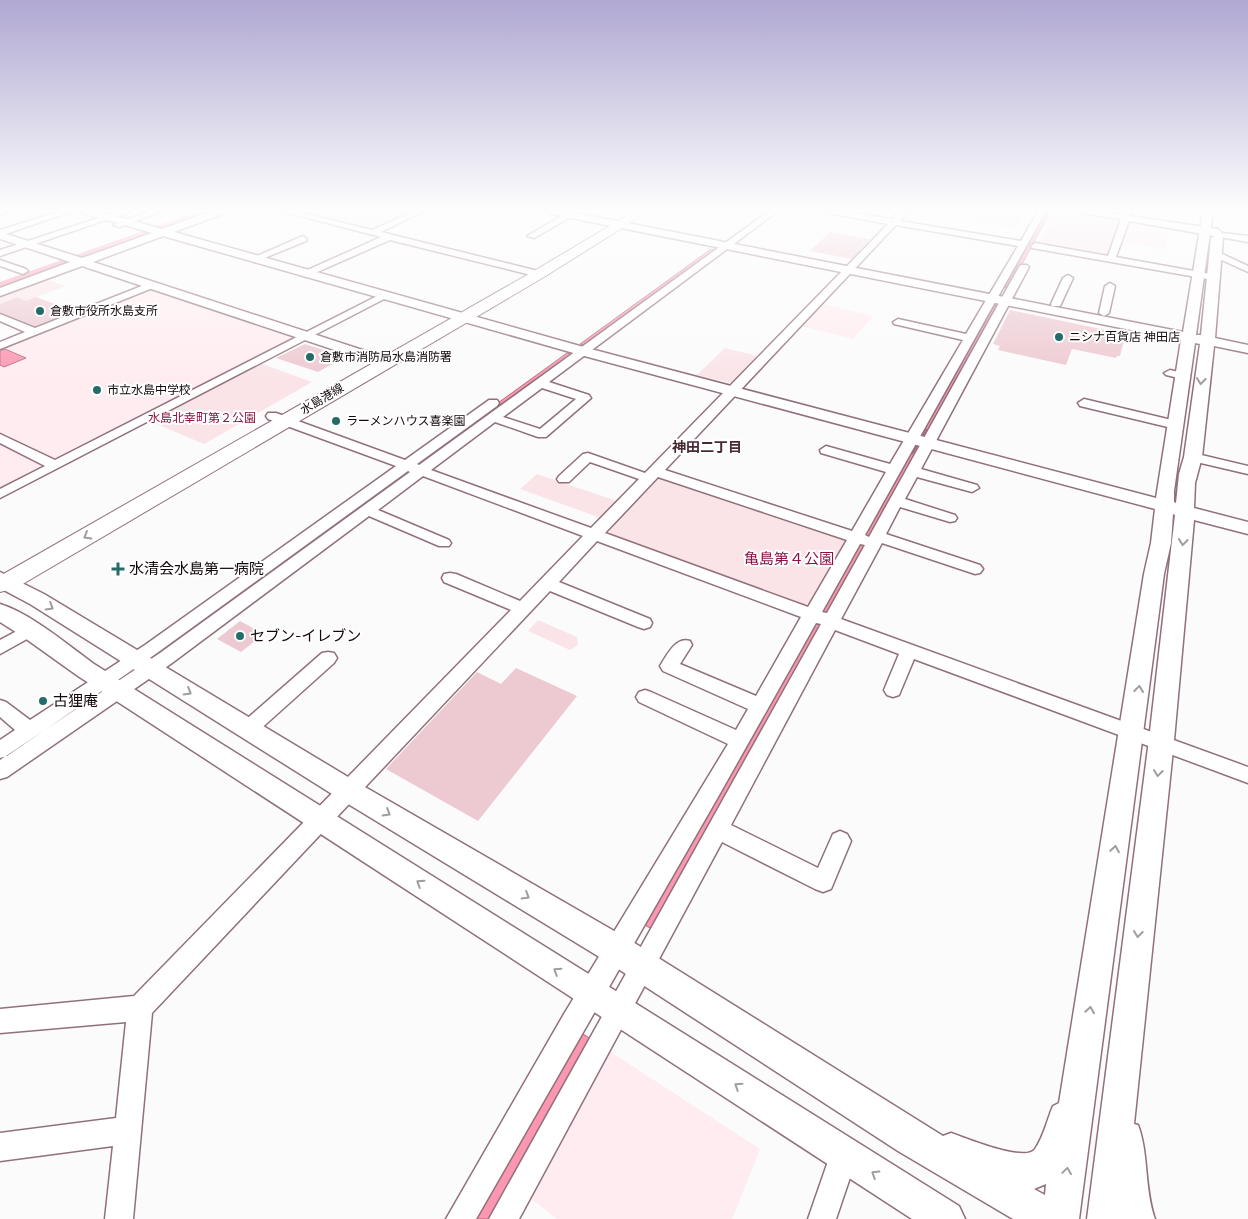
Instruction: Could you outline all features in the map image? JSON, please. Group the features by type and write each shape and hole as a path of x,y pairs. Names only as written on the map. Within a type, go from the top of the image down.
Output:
{"main road":[{"name":"水島港線","path":"2,579 541,268"}],"street":[{"path":"14,268 23,271"},
{"path":"0,279 36,268"},
{"path":"0,292 54,268"},
{"path":"101,268 379,360"},
{"path":"285,268 456,317 578,346 732,391 1248,528"},
{"path":"306,274 320,268"},
{"path":"512,268 532,273"},
{"path":"143,664 494,410 578,346 689,268"},
{"path":"119,1219 140,1008 850,268"},
{"path":"855,268 1135,323 1171,323 1181,321 1218,350 1247,345"},
{"path":"460,1219 760,706 820,618 867,539 1017,268"},
{"path":"1106,1219 1121,1075 1162,744 1175,508 1193,457 1202,373 1198,335 1210,268"},
{"path":"1056,304 1068,278"},
{"path":"0,346 152,285"},
{"path":"1104,313 1110,286"},
{"path":"597,328 654,293"},
{"path":"0,494 383,296"},
{"path":"1001,297 1056,304 1104,313 1167,336 1223,332 1247,345"},
{"path":"920,441 970,338 1001,297"},
{"path":"0,317 34,332"},
{"path":"898,322 970,338"},
{"path":"1175,508 1165,491 1176,425 1177,375 1198,335"},
{"path":"494,410 539,383 578,346"},
{"path":"494,410 542,434 585,398 539,383"},
{"path":"1084,403 1176,425"},
{"path":"279,418 1248,775"},
{"path":"0,438 54,465"},
{"path":"826,450 972,488"},
{"path":"564,479 588,457 975,569"},
{"path":"1193,457 1248,470"},
{"path":"0,771 111,686 366,510 413,468"},
{"path":"867,539 896,501 904,470"},
{"path":"896,501 950,518"},
{"path":"1060,1219 1133,733 1154,574 1160,556 1165,522 1175,508"},
{"path":"366,510 444,543"},
{"path":"450,578 524,609"},
{"path":"2,579 617,950 911,1138 1049,1219"},
{"path":"548,584 644,623"},
{"path":"0,612 30,630 111,686 946,1219"},
{"path":"503,1219 718,829 820,618"},
{"path":"0,648 30,630"},
{"path":"684,645 669,666 760,706"},
{"path":"893,690 909,651"},
{"path":"249,728 328,658"},
{"path":"0,750 29,730 111,686"},
{"path":"645,697 740,741"},
{"path":"0,707 29,730"},
{"path":"718,829 823,882 840,841"},
{"path":"0,1021 140,1008"},
{"path":"911,1138 1005,1169 1030,1173 1047,1163 1058,1139 1083,1056"},
{"path":"1121,1075 1128,1187 1136,1219"},
{"path":"0,1147 128,1130"},
{"path":"822,1219 844,1154"},
{"path":"902,1191 934,1219"}],"shaded area":[{"path":"685,268 691,268 585,345 580,344"},
{"path":"1014,268 1020,268 1009,288 1003,287"},
{"name":"市立水島中学校","path":"154,288 296,336 294,340 62,458 51,458 0,433 0,348 146,289"},
{"path":"823,304 873,316 853,339 801,326"},
{"path":"993,305 998,306 927,435 921,433"},
{"path":"5,349 26,358 4,367 0,365 0,351"},
{"path":"567,353 573,354 172,647 165,644"},
{"path":"0,442 42,463 38,469 0,489"},
{"path":"913,447 918,449 652,929 643,924"},
{"path":"580,1032 591,1039 490,1219 474,1219"},
{"path":"609,1051 760,1149 732,1219 557,1219 529,1197"}],"green space":[{"path":"45,279 66,286 26,301 17,297 0,304 0,295"},
{"path":"725,348 758,356 732,383 697,375"},
{"name":"水島北幸町第２公園","path":"257,362 312,382 204,444 147,420"},
{"path":"537,474 617,501 601,518 520,489"},
{"name":"亀島第４公園","path":"664,477 848,540 810,603 802,605 611,534 609,529 658,478"},
{"path":"538,620 577,637 578,645 570,650 528,631"}],"building":[{"name":"倉敷市役所水島支所","path":"17,297 26,301 36,297 74,311 35,326 0,312 0,304"},
{"name":"ニシナ百貨店 神田店","path":"1010,310 1120,333 1122,335 1121,340 1124,340 1120,356 1116,358 1072,349 1066,365 998,350 1000,346 993,344"},
{"name":"倉敷市消防局水島消防署","path":"305,344 345,357 318,372 276,358"},
{"name":"セブン-イレブン","path":"240,621 264,634 241,652 217,639"},
{"path":"516,668 577,696 478,821 386,769 477,672 501,684"}],"waterway":[{"path":"0,285 48,268"},
{"path":"0,287 53,268"},
{"path":"912,453 926,430"}],"place":[{"name":"倉敷市役所水島支所","path":"40,311"},
{"name":"ニシナ百貨店 神田店","path":"1059,337"},
{"name":"倉敷市消防局水島消防署","path":"310,357"},
{"name":"市立水島中学校","path":"97,390"},
{"name":"ラーメンハウス喜楽園","path":"336,421"},
{"name":"水清会水島第一病院","path":"118,569"},
{"name":"セブン-イレブン","path":"240,636"},
{"name":"古狸庵","path":"43,701"}],"district":[{"name":"神田二丁目","path":"707,447"}]}
